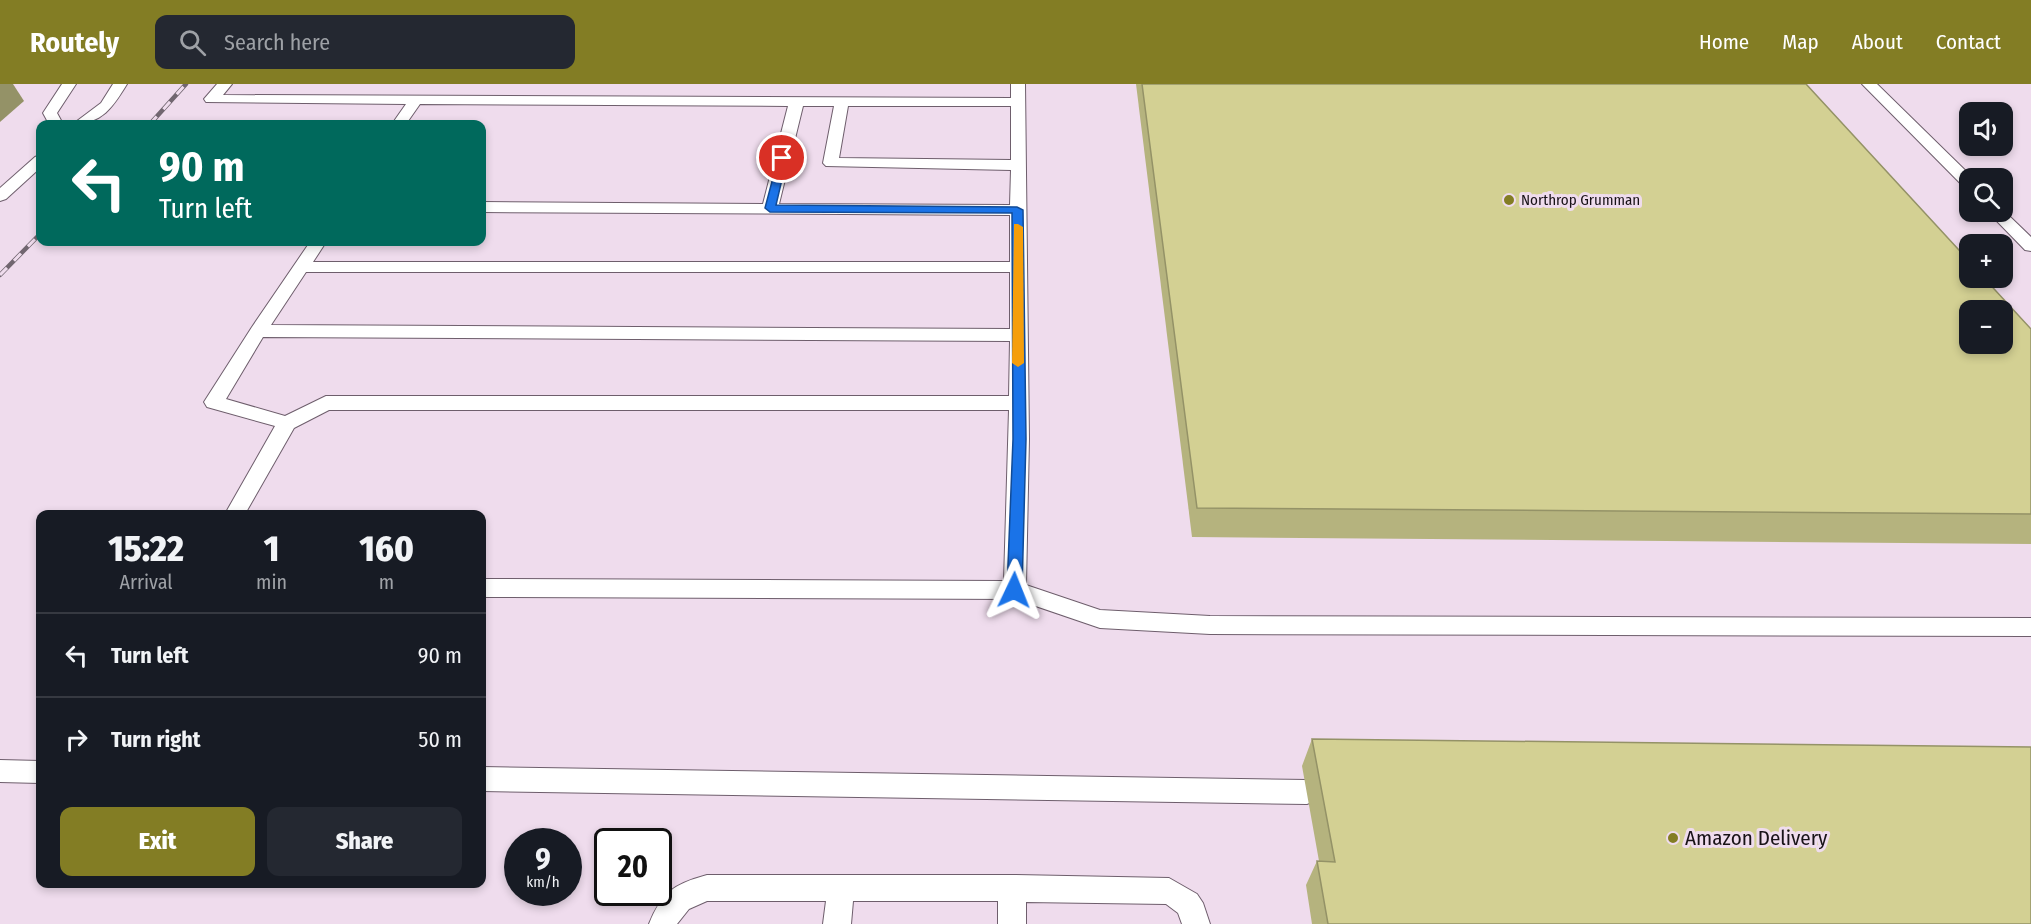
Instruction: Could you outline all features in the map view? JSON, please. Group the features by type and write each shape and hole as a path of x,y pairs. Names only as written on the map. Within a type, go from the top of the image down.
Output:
{"lane":[{"path":"54,120 50,113 69,84"},
{"path":"86,120 106,106 120,84"},
{"path":"225,84 211,99 842,100 1018,93 1019,403 1014,590"},
{"path":"1869,84 1959,173"},
{"path":"402,120 416,100"},
{"path":"770,208 797,100"},
{"path":"842,100 831,163 1018,165"},
{"path":"0,196 36,164"},
{"path":"486,207 1017,210"},
{"path":"2006,222 2031,246"},
{"path":"287,423 214,402 315,246"},
{"path":"301,267 1018,267"},
{"path":"258,331 1018,335"},
{"path":"237,510 287,423 326,403 1019,403"},
{"path":"486,588 1014,590 1100,619 1210,625 2031,627"},
{"path":"0,771 36,772"},
{"path":"486,779 1307,792"},
{"path":"663,924 672,904 688,892 707,888 1012,888 1169,891 1183,898 1195,912 1196,924"},
{"path":"1012,888 1012,924"},
{"path":"837,924 841,889"}],"building":[{"name":"Northrop Grumman","path":"1142,84 1806,84 1959,250 1959,288 1993,288 2004,300 1959,300 1959,354 2013,354 2013,309 2031,329 2031,514 1197,508"},
{"name":"Amazon Delivery","path":"1312,739 2031,747 2031,924 1328,924 1317,861 1335,862"}],"railway":[{"path":"154,120 186,84"},
{"path":"0,275 36,238"}],"slow traffic":[{"path":"1018,227 1018,363"}],"place":[{"name":"Northrop Grumman","path":"1509,200"},
{"name":"Amazon Delivery","path":"1673,838"}],"route":[{"path":"782,158 770,208 1017,210 1020,439 1014,590"}]}
